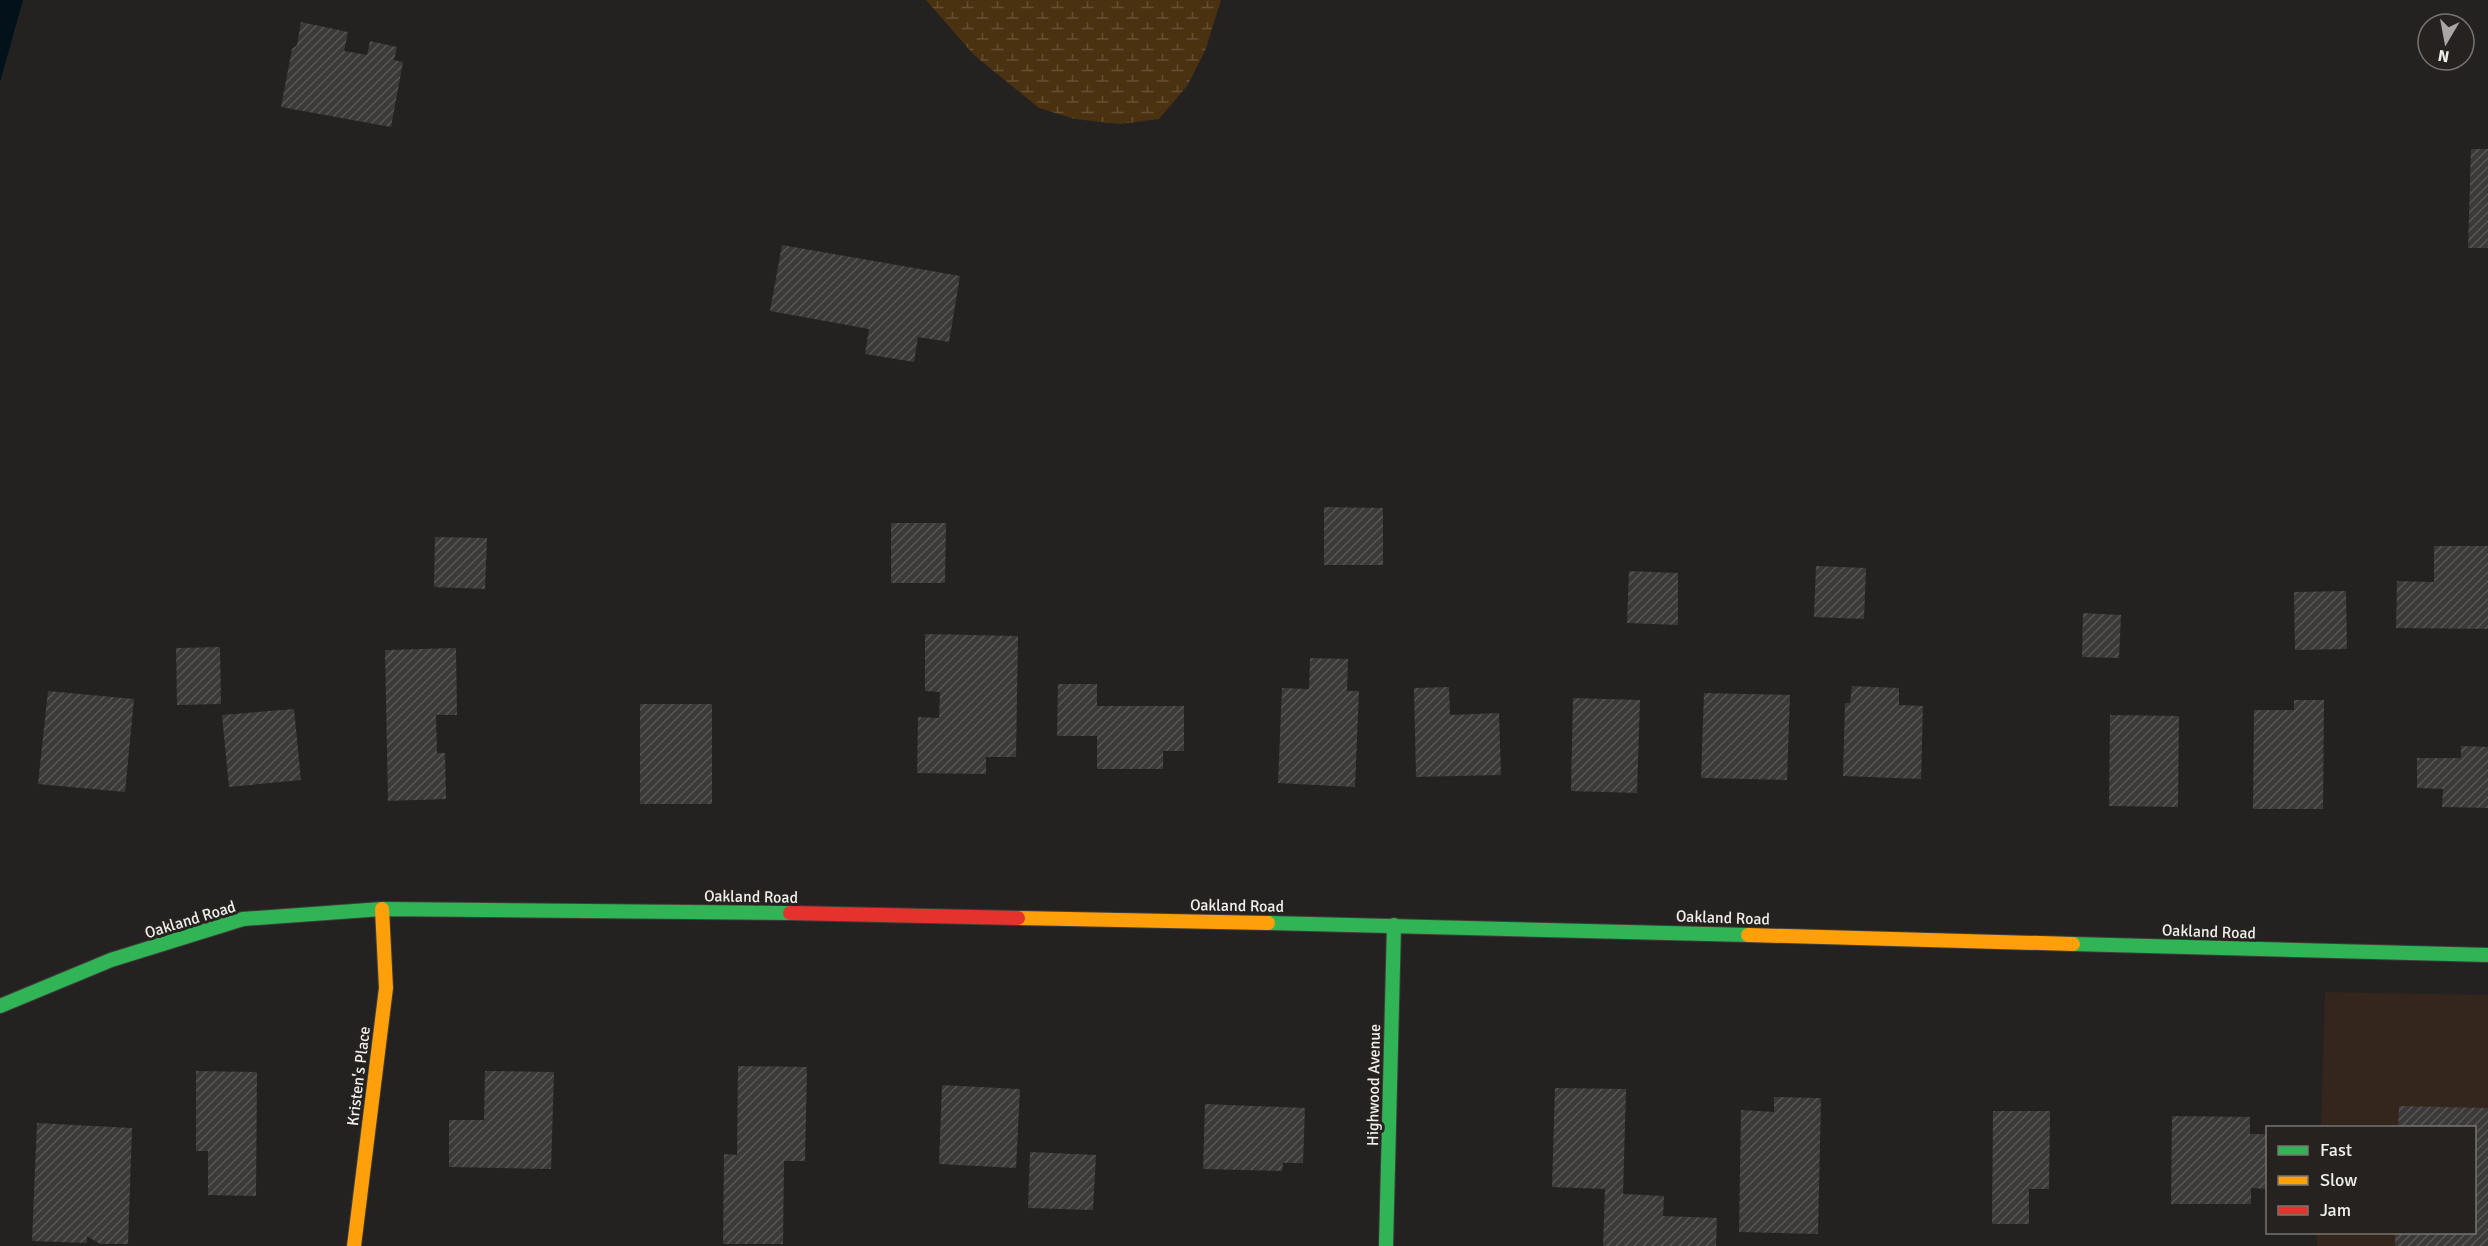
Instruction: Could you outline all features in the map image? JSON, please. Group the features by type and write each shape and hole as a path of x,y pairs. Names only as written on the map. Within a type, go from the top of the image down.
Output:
{"main road":[{"name":"Oakland Road","path":"0,1006 111,960 243,919 382,909 795,913 1394,925 2488,955"},
{"name":"Kristen's Place","path":"354,1246 386,988 382,909"},
{"name":"Highwood Avenue","path":"1386,1246 1394,925"}],"shaded area":[{"path":"2325,992 2488,995 2488,1246 2317,1246 2317,1234 2476,1234 2476,1126 2321,1126"}],"green space":[{"path":"926,0 1221,0 1205,51 1187,86 1159,119 1120,124 1075,119 1039,108 974,55"}],"water":[{"path":"0,0 23,0 0,82"}],"building":[{"path":"301,22 348,32 344,51 367,55 370,41 397,47 394,60 403,62 391,127 281,107 292,49 297,45"},
{"path":"2471,149 2488,149 2488,248 2468,248"},
{"path":"782,245 960,276 949,342 918,337 914,362 865,354 869,329 770,311"},
{"path":"1324,507 1383,508 1383,565 1324,565"},
{"path":"891,523 946,523 945,583 891,583"},
{"path":"435,537 487,538 485,589 434,587"},
{"path":"2434,546 2488,546 2488,629 2396,628 2397,581 2434,582"},
{"path":"1816,566 1866,568 1864,619 1814,617"},
{"path":"1629,571 1678,573 1678,625 1627,623"},
{"path":"2346,591 2347,649 2295,650 2294,592"},
{"path":"2083,613 2121,615 2119,658 2082,657"},
{"path":"925,634 1018,636 1016,757 986,757 986,774 917,773 918,717 939,718 940,692 925,691"},
{"path":"220,647 221,704 177,705 176,648"},
{"path":"456,648 457,715 436,715 437,753 445,753 446,799 388,801 385,650"},
{"path":"1310,658 1348,659 1347,691 1359,691 1355,787 1278,783 1282,688 1309,689"},
{"path":"1058,684 1097,684 1097,706 1184,706 1184,751 1163,751 1163,769 1097,769 1097,736 1057,736"},
{"path":"1852,686 1899,688 1899,705 1923,706 1921,779 1843,776 1845,703 1850,703"},
{"path":"1449,687 1450,715 1499,713 1501,775 1416,777 1414,688"},
{"path":"48,691 134,699 125,792 38,784"},
{"path":"1704,693 1790,695 1787,780 1701,778"},
{"path":"1573,698 1640,700 1637,793 1571,791"},
{"path":"2294,700 2324,700 2323,809 2253,809 2254,710 2294,710"},
{"path":"640,704 712,704 712,804 640,804"},
{"path":"294,709 301,780 229,787 222,715"},
{"path":"2110,715 2179,716 2178,807 2109,806"},
{"path":"2461,746 2488,747 2488,808 2442,807 2443,789 2417,788 2417,758 2461,758"},
{"path":"738,1066 807,1067 805,1161 784,1161 783,1244 723,1244 724,1154 737,1155"},
{"path":"196,1071 257,1072 256,1196 208,1195 208,1151 196,1151"},
{"path":"485,1071 554,1072 551,1169 449,1167 449,1120 484,1120"},
{"path":"942,1085 1020,1089 1016,1168 939,1164"},
{"path":"1555,1088 1626,1089 1623,1194 1664,1196 1663,1216 1717,1218 1716,1246 1603,1246 1605,1189 1552,1187"},
{"path":"1774,1097 1821,1098 1818,1234 1739,1232 1741,1110 1774,1112"},
{"path":"1205,1104 1305,1108 1303,1163 1283,1163 1282,1171 1203,1169"},
{"path":"2399,1106 2488,1108 2488,1246 2395,1246 2395,1234 2476,1234 2476,1126 2398,1126"},
{"path":"1993,1111 2050,1111 2049,1189 2029,1189 2029,1224 1992,1224"},
{"path":"2172,1116 2250,1117 2250,1134 2266,1134 2266,1189 2251,1188 2251,1204 2171,1204"},
{"path":"37,1123 132,1128 128,1244 100,1244 87,1236 87,1243 32,1241"},
{"path":"1030,1152 1096,1155 1093,1210 1028,1208"}],"traffic: fast":[{"path":"0,1006 111,960 243,919 382,909 790,913"},
{"path":"1268,923 1748,935"},
{"path":"1386,1246 1394,925"},
{"path":"2073,944 2488,955"}],"traffic: slow":[{"path":"354,1246 386,988 382,909"},
{"path":"1018,918 1268,923"},
{"path":"1748,935 2073,944"}],"traffic: jam":[{"path":"790,913 1018,918"}]}
